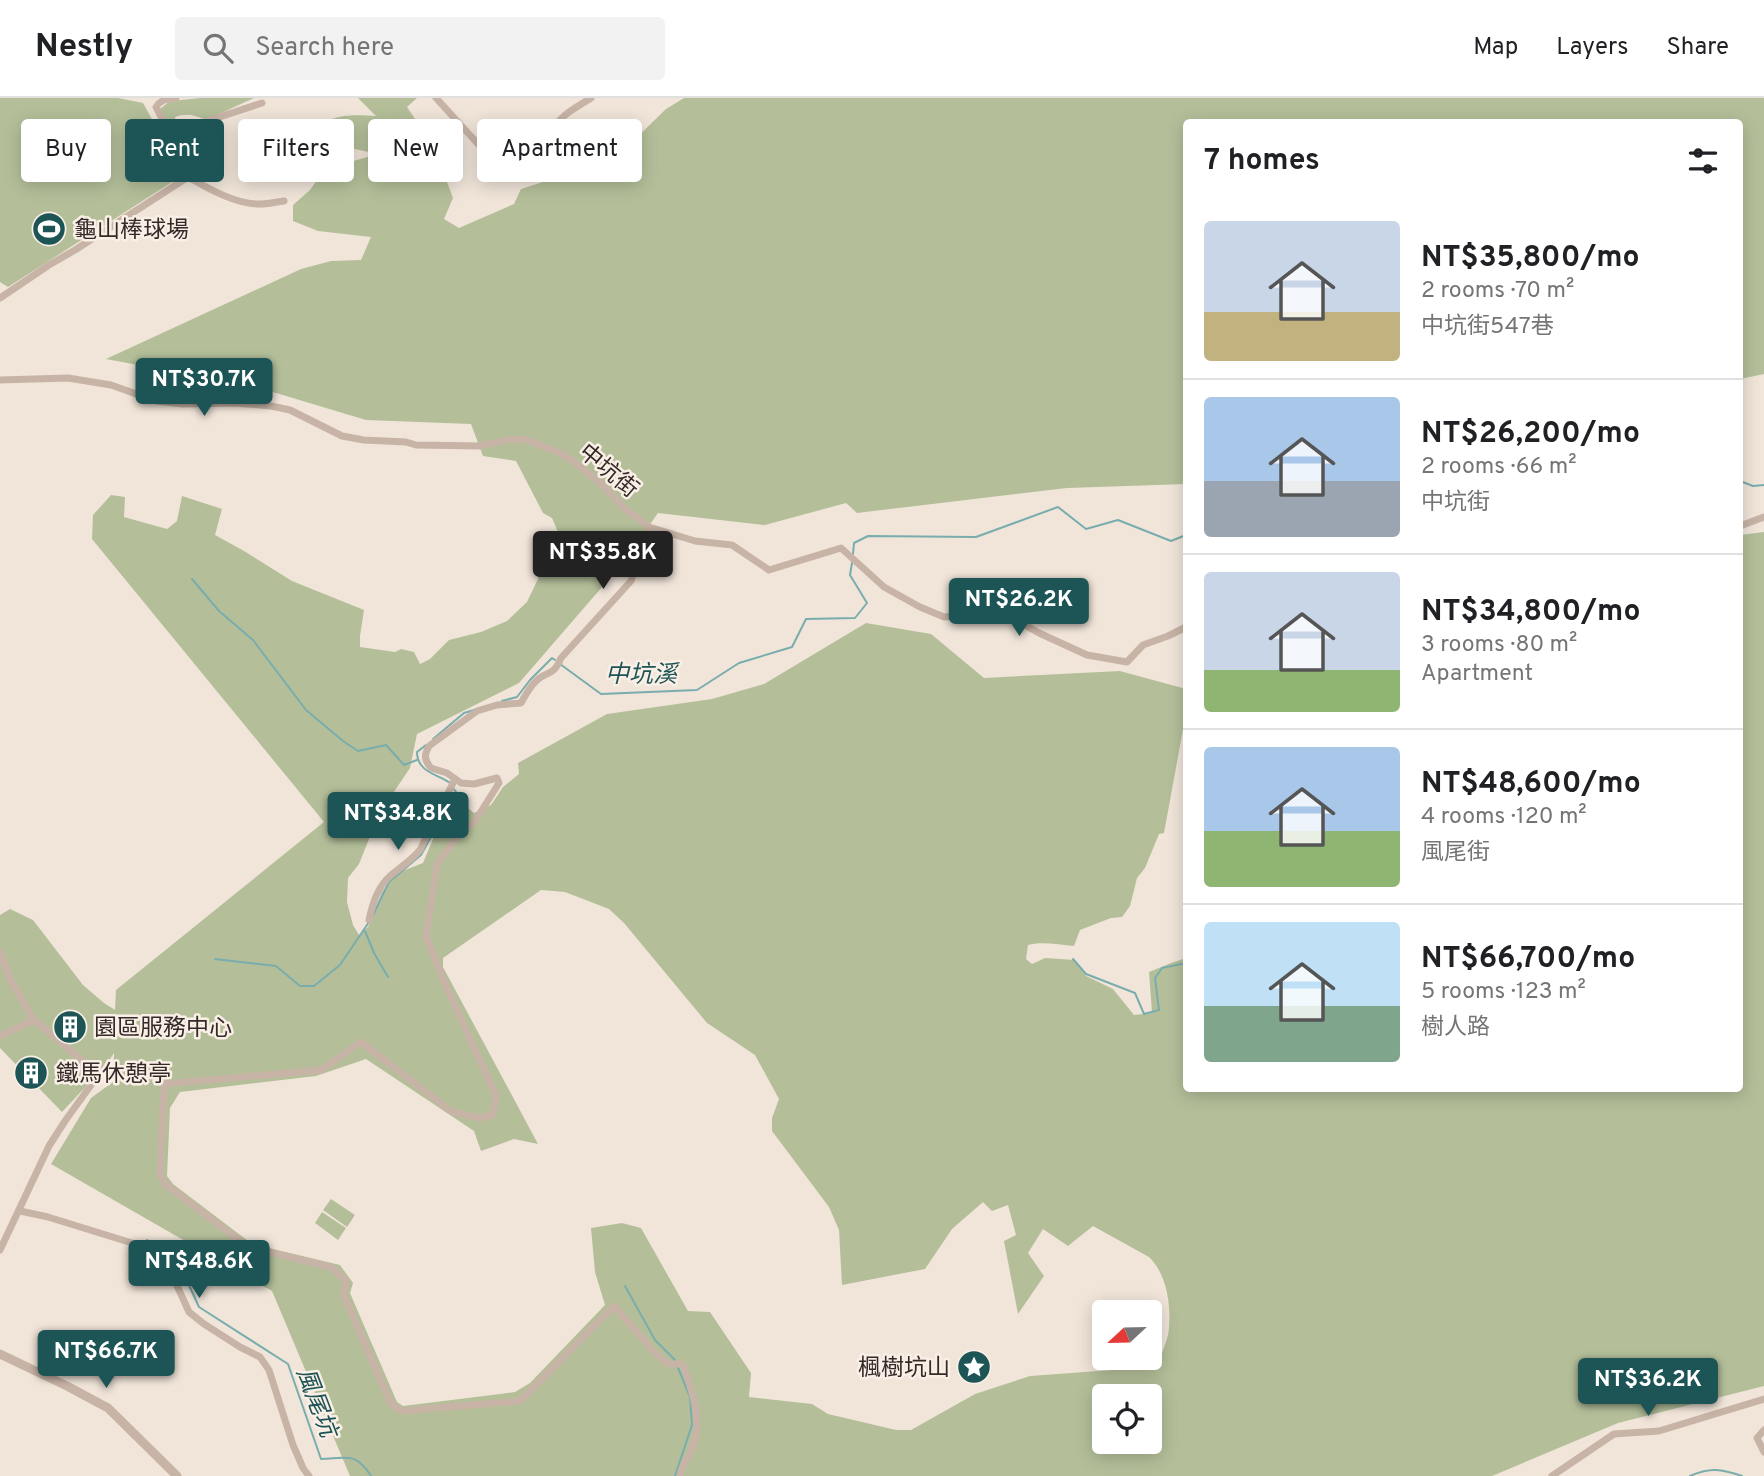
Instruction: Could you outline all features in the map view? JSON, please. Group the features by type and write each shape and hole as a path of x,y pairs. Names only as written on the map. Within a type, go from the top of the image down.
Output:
{"street":[{"path":"162,119 156,107 164,100 176,98"},
{"path":"436,98 479,145 493,146 521,168 530,169 548,161 556,123 591,98"},
{"path":"213,119 262,103"},
{"path":"0,299 180,182"},
{"path":"196,182 232,198 260,205 284,201"},
{"name":"中坑街","path":"0,380 68,378 111,385 156,401 271,406 290,410 342,436 365,440 416,445 480,446 512,439 527,440 573,461 599,482 625,509 649,527 695,541 732,545 769,570 841,548 884,587 944,617 983,614 986,609 1003,607 1011,617 1087,655 1127,662 1143,645 1183,628"},
{"path":"1743,525 1764,517"},
{"path":"453,784 447,773 430,768 424,758 429,746 477,711 497,705 521,703 538,678 556,668 561,658 631,581 649,527"},
{"path":"369,920 373,903 387,878 420,850 453,784 474,784 497,778 499,783 475,821 461,832 437,864 426,936 496,1096 493,1115 480,1118 452,1112 361,1042 321,1070 164,1084 160,1174 165,1184 248,1247 331,1267 346,1281 344,1296 391,1404 401,1411 520,1401 614,1306 653,1352 668,1364 683,1364 698,1414 697,1434 680,1476"},
{"path":"0,952 11,981 34,1020 99,1074 49,1146 0,1250"},
{"path":"0,1036 34,1020"},
{"path":"20,1211 121,1239 151,1250 165,1259 189,1312 240,1347 260,1357 269,1370 293,1446 309,1476"},
{"path":"0,1354 108,1408 177,1476"},
{"path":"1552,1476 1614,1434 1659,1432 1764,1399"},
{"path":"1764,1430 1757,1438 1764,1452"}],"green space":[{"name":"龜山棒球場","path":"0,98 118,98 143,103 152,119 125,119 125,182 172,182 8,287 0,282"},
{"path":"254,98 208,119 183,115 175,119 164,119 160,109 170,101"},
{"path":"358,98 417,98 407,107 415,119 368,119 368,152 354,149 354,119 332,119 376,116"},
{"path":"684,98 1764,98 1764,374 1743,378 1743,119 1183,119 1183,484 1067,488 857,513 846,503 765,525 658,513 622,564 519,683 417,734 410,768 379,814 359,864 348,878 347,902 353,925 359,935 368,927 382,892 397,873 423,863 438,827 459,801 474,813 491,805 503,787 519,774 518,763 607,714 712,699 764,684 866,623 931,634 984,678 1120,671 1183,688 1183,729 1164,833 1159,834 1145,868 1137,878 1130,906 1122,917 1111,918 1080,930 1074,946 1045,943 1028,945 1026,959 1032,964 1045,958 1075,960 1086,976 1113,989 1134,1015 1152,1013 1149,972 1183,959 1183,1092 1743,1092 1743,535 1764,532 1764,1386 1618,1423 1492,1476 350,1476 272,1291 51,1164 91,1098 113,1082 114,1053 62,1112 0,1048 0,915 10,909 33,920 83,985 115,1010 116,990 324,822 92,539 93,515 111,495 125,497 124,517 167,529 177,521 182,496 222,509 215,535 292,581 364,610 360,647 414,652 420,664 430,659 449,640 481,632 507,621 527,602 538,579 541,540 561,539 552,518 543,513 516,461 483,456 471,424 366,420 256,387 106,359 301,269 331,261 361,260 371,237 318,231 293,221 293,205 316,182 354,182 354,161 368,157 368,182 447,182 453,198 444,219 459,228 514,204 521,189 543,182 642,182 642,132 666,109","holes":["541,890 565,892 609,909 624,923 707,1023 755,1055 779,1099 772,1118 772,1131 829,1207 839,1230 842,1285 925,1269 952,1229 983,1202 992,1211 1008,1205 1016,1235 1004,1241 1018,1314 1044,1276 1028,1253 1043,1229 1068,1246 1093,1226 1149,1257 1160,1271 1168,1298 1169,1317 1162,1353 1162,1370 1112,1370 1030,1376 975,1394 911,1430 896,1430 828,1414 812,1404 749,1397 751,1373 710,1312 688,1311 641,1228 622,1223 591,1228 595,1272 605,1305 530,1383 515,1392 403,1406 397,1402 350,1293 353,1283 340,1265 252,1244 173,1184 167,1176 170,1108 180,1092 316,1076 366,1059 474,1131 481,1151 514,1139 538,1144 443,967 443,958"]},
{"path":"331,1199 355,1215 347,1227 323,1210"},
{"path":"322,1212 346,1228 338,1240 315,1223"}],"waterway":[{"name":"中坑溪","path":"1743,482 1753,486 1764,485"},
{"name":"中坑溪","path":"853,554 854,543 868,536 976,537 1058,507 1086,529 1118,520 1171,541 1183,536"},
{"name":"中坑溪","path":"560,664 601,694 697,690 739,663 792,647 806,619 855,618 867,603 850,575 852,563"},
{"path":"192,579 219,611 253,640 306,710 343,741 358,751 386,745 404,765 417,760"},
{"name":"中坑溪","path":"502,701 517,697 552,658 555,660"},
{"name":"中坑溪","path":"433,739 464,713 474,710"},
{"name":"中坑溪","path":"426,745 417,752 420,764 450,783"},
{"name":"中坑溪","path":"373,915 389,882 421,855 456,792 453,788"},
{"name":"中坑溪","path":"215,959 276,966 300,986 314,986 340,965 369,922"},
{"path":"365,931 388,977"},
{"path":"1073,959 1086,974 1135,993 1144,1014 1159,1010 1155,978 1162,968 1183,964"},
{"name":"風尾坑","path":"147,1240 176,1257 199,1307 288,1364 321,1459 350,1458 361,1463 371,1476"},
{"path":"625,1286 655,1340 675,1360"},
{"path":"675,1476 692,1425 690,1397 677,1365"},
{"name":"風尾坑","path":"1690,1476 1716,1470 1742,1476"}],"place":[{"name":"龜山棒球場","path":"49,229"},
{"name":"園區服務中心","path":"70,1027"},
{"name":"鐵馬休憩亭","path":"31,1073"},
{"name":"楓樹坑山","path":"974,1367"}]}
